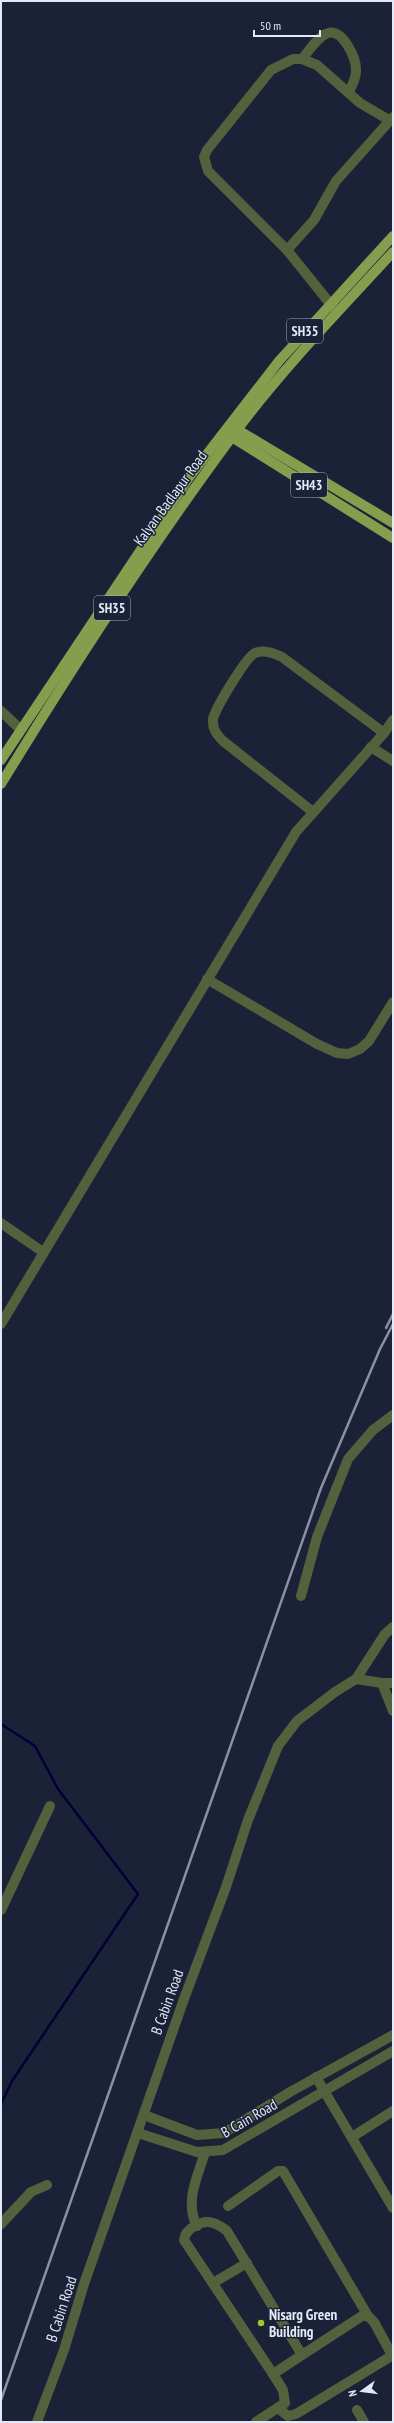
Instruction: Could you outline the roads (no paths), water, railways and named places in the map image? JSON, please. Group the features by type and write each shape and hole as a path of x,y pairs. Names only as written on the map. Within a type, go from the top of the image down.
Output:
{"main road":[{"name":"Kalyan Badlapur Road","path":"1,784 137,570 279,361 393,236"},
{"name":"Kalyan Badlapur Road","path":"1,760 48,686 190,476 393,252"},
{"name":"SH43","path":"231,431 393,523"},
{"name":"SH43","path":"231,431 393,538"},
{"path":"48,686 59,692"}],"street":[{"path":"302,59 322,36 332,33 342,38 355,60 356,76 349,92"},
{"path":"287,250 314,220 336,181 391,119 366,107 326,71 302,59 293,59 271,70 207,150 204,157 208,170 287,250 338,312"},
{"path":"313,812 223,741 214,728 214,718 218,708 249,657 262,652 282,657 384,733"},
{"path":"1,711 20,729"},
{"path":"1,1324 207,978 296,832 384,733 393,720"},
{"path":"371,747 393,761"},
{"path":"207,978 317,1044 337,1053 348,1054 360,1049 369,1041 393,1002"},
{"path":"1,1223 43,1252"},
{"path":"301,1596 317,1537 348,1459 373,1430 393,1414"},
{"path":"393,1627 385,1634 356,1679 393,1683"},
{"name":"B Cabin Road","path":"37,2422 184,1999 226,1887 248,1820 278,1746 297,1721 335,1692 356,1679"},
{"path":"382,1683 393,1711"},
{"path":"1,1910 50,1806"},
{"name":"B Cain Road","path":"144,2115 197,2134 224,2133 316,2077 393,2035"},
{"name":"B Cain Road","path":"138,2133 175,2146 205,2152 231,2148 393,2051"},
{"path":"316,2077 393,2208"},
{"path":"352,2137 393,2111"},
{"path":"197,2226 192,2217 190,2204 205,2152"},
{"path":"228,2206 278,2171 283,2171 368,2316 374,2322 393,2355 290,2419 278,2408"},
{"path":"1,2224 31,2192 47,2185"},
{"path":"256,2422 285,2403 286,2399 273,2374 184,2240 185,2235 204,2221 214,2223 227,2231 302,2355"},
{"path":"213,2283 246,2263"},
{"path":"273,2374 362,2316 368,2316"},
{"path":"356,2410 364,2422"}],"waterway":[{"path":"1,1724 35,1746 58,1789 138,1894 12,2081 1,2104"}],"railway":[{"path":"386,1328 393,1314"},
{"path":"1,2400 321,1488 380,1349 393,1324"}],"place":[{"name":"Nisarg Green Building","path":"261,2323"}]}
